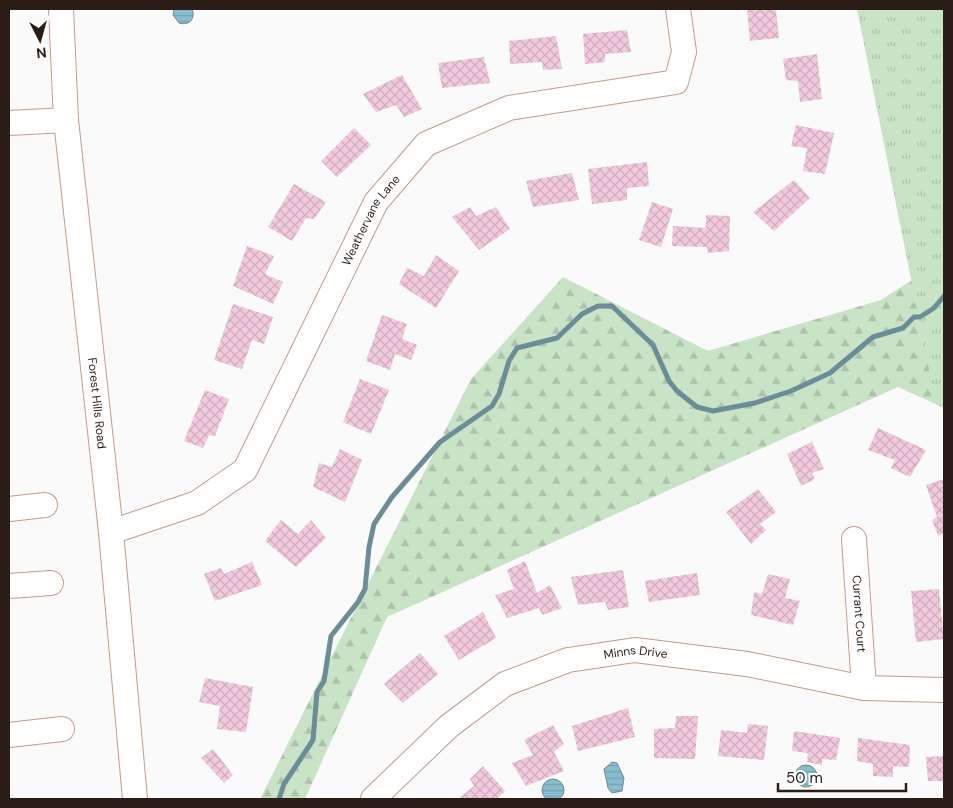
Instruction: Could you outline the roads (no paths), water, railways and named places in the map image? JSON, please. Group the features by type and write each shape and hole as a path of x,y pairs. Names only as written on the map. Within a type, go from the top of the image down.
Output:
{"street":[{"name":"Forest Hills Road","path":"61,9 66,120 111,532 135,799"},
{"name":"Weathervane Lane","path":"111,532 197,503 245,470 376,202 426,144 509,108 676,82 684,52 678,9"},
{"path":"9,124 66,120"},
{"path":"9,509 45,506"},
{"name":"Currant Court","path":"854,539 864,688"},
{"path":"9,586 51,583"},
{"name":"Minns Drive","path":"372,799 449,726 505,684 568,660 635,650 747,664 864,688 944,690"},
{"path":"9,735 62,730"}],"water":[{"path":"174,9 192,9 193,16 191,21 183,24 179,23 173,15"},
{"path":"612,762 617,763 624,778 622,791 612,793 608,788 604,769"},
{"path":"806,765 814,768 817,776 814,784 806,787 798,784 795,776 798,768"},
{"path":"553,779 561,782 564,790 561,798 553,801 545,798 542,790 545,782"}],"waterway":[{"path":"279,799 284,784 313,740 317,692 324,681 331,636 358,602 365,589 369,547 374,524 392,497 440,442 492,406 499,394 509,361 517,348 557,338 582,314 598,306 612,306 653,345 669,381 677,391 697,407 713,411 755,403 791,391 830,373 873,337 903,328 914,317 920,317 934,308 944,296"}]}
